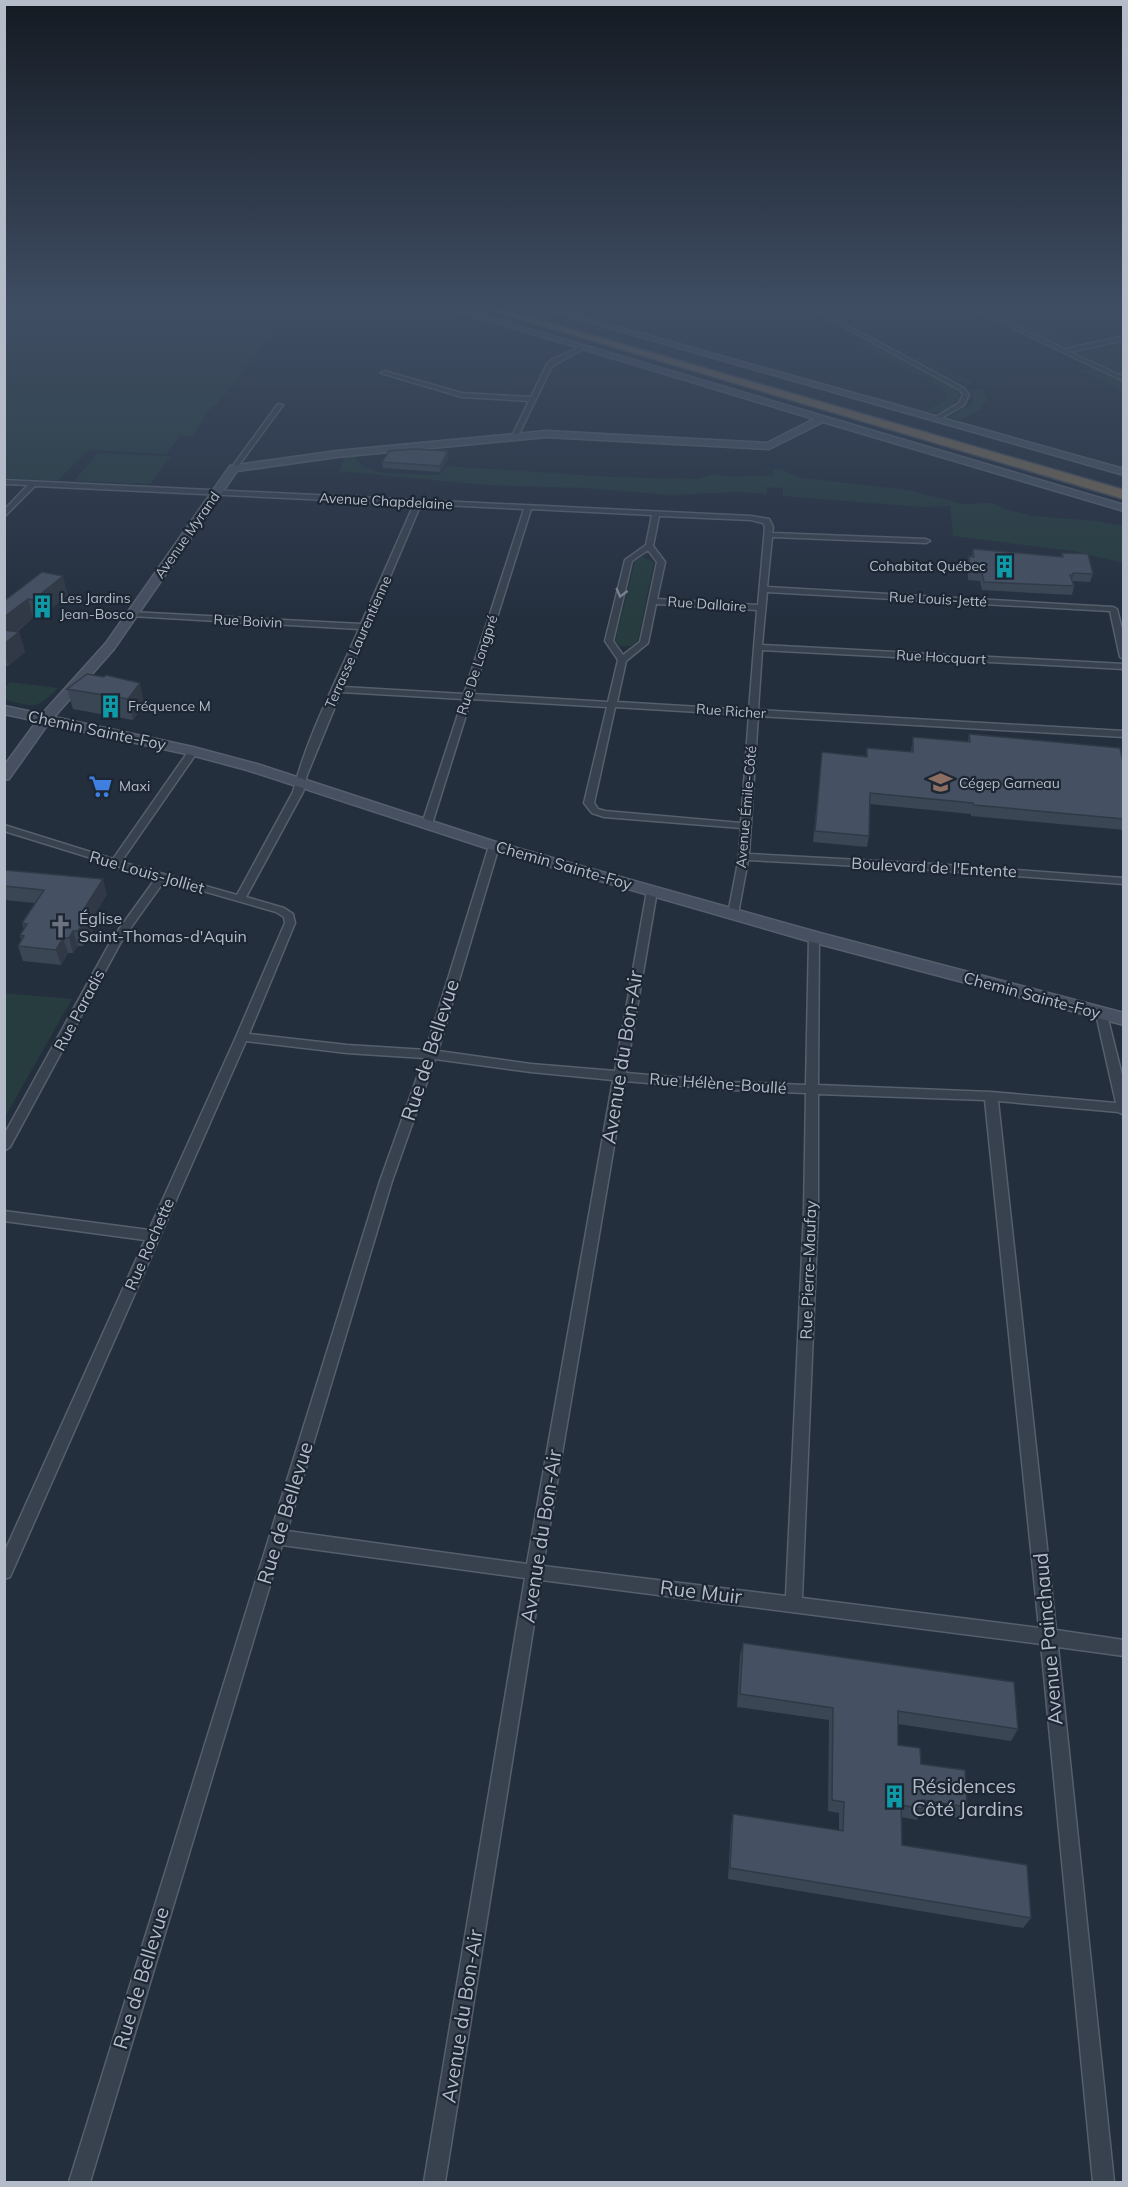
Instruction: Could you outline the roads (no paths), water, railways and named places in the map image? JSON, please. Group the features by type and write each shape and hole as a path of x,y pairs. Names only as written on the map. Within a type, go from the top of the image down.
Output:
{"highway":[{"path":"851,413 1124,495"},
{"path":"872,413 1124,484"}],"street":[{"name":"Avenue Myrand","path":"4,776 45,719 110,646 274,413"},
{"path":"515,436 526,413"},
{"path":"806,413 1124,508"},
{"path":"915,413 1124,472"},
{"path":"936,419 947,413"},
{"path":"234,468 337,453 515,436 569,435 764,446 777,443 823,418"},
{"name":"Avenue Chapdelaine","path":"4,482 756,518 766,521"},
{"path":"4,515 33,483"},
{"name":"Terrasse Laurentienne","path":"300,783 321,727 418,502"},
{"name":"Rue De Longpré","path":"427,824 528,507"},
{"path":"622,660 609,641 629,560 649,546 656,513"},
{"name":"Avenue Émile-Côté","path":"733,914 744,857 758,647 769,527 766,521"},
{"path":"768,535 926,542"},
{"path":"649,546 661,562 644,643 622,660 590,803 595,811 604,814 746,826"},
{"name":"Rue Louis-Jetté","path":"763,590 1113,609 1124,657"},
{"name":"Rue Dallaire","path":"652,601 761,608"},
{"name":"Rue Boivin","path":"131,614 364,627"},
{"name":"Rue Hocquart","path":"758,647 1124,667"},
{"name":"Rue Richer","path":"338,689 1124,734"},
{"name":"Chemin Sainte-Foy","path":"4,710 193,751 494,846 814,937 1124,1019"},
{"path":"115,864 193,751"},
{"path":"240,899 298,792 300,783"},
{"name":"Rue Louis-Jolliet","path":"4,828 115,864 280,910 288,916"},
{"name":"Rue de Bellevue","path":"79,2182 386,1181 431,1054 494,846"},
{"name":"Boulevard de l'Entente","path":"744,857 945,867 1124,881"},
{"name":"Rue Paradis","path":"4,1148 117,939 162,876"},
{"name":"Avenue du Bon-Air","path":"434,2182 534,1572 602,1182 618,1076 652,891"},
{"name":"Rue Rochette","path":"4,1572 242,1037 289,927 288,916"},
{"name":"Rue Pierre-Maufay","path":"794,1603 811,1212 814,937"},
{"path":"1102,1014 1123,1109"},
{"name":"Rue Hélène-Boullé","path":"242,1037 347,1049 431,1054 618,1076 729,1086 991,1096 1123,1109"},
{"name":"Avenue Painchaud","path":"991,1096 1104,2182"},
{"path":"4,1216 152,1236"},
{"name":"Rue Muir","path":"278,1537 1124,1648"}],"place":[{"name":"Cohabitat Québec","path":"1004,566"},
{"name":"Les Jardins Jean-Bosco","path":"42,606"},
{"name":"Fréquence M","path":"110,706"},
{"name":"Cégep Garneau","path":"941,783"},
{"name":"Maxi","path":"101,786"},
{"name":"Église Saint-Thomas-d'Aquin","path":"61,927"},
{"name":"Résidences Côté Jardins","path":"894,1797"}]}
